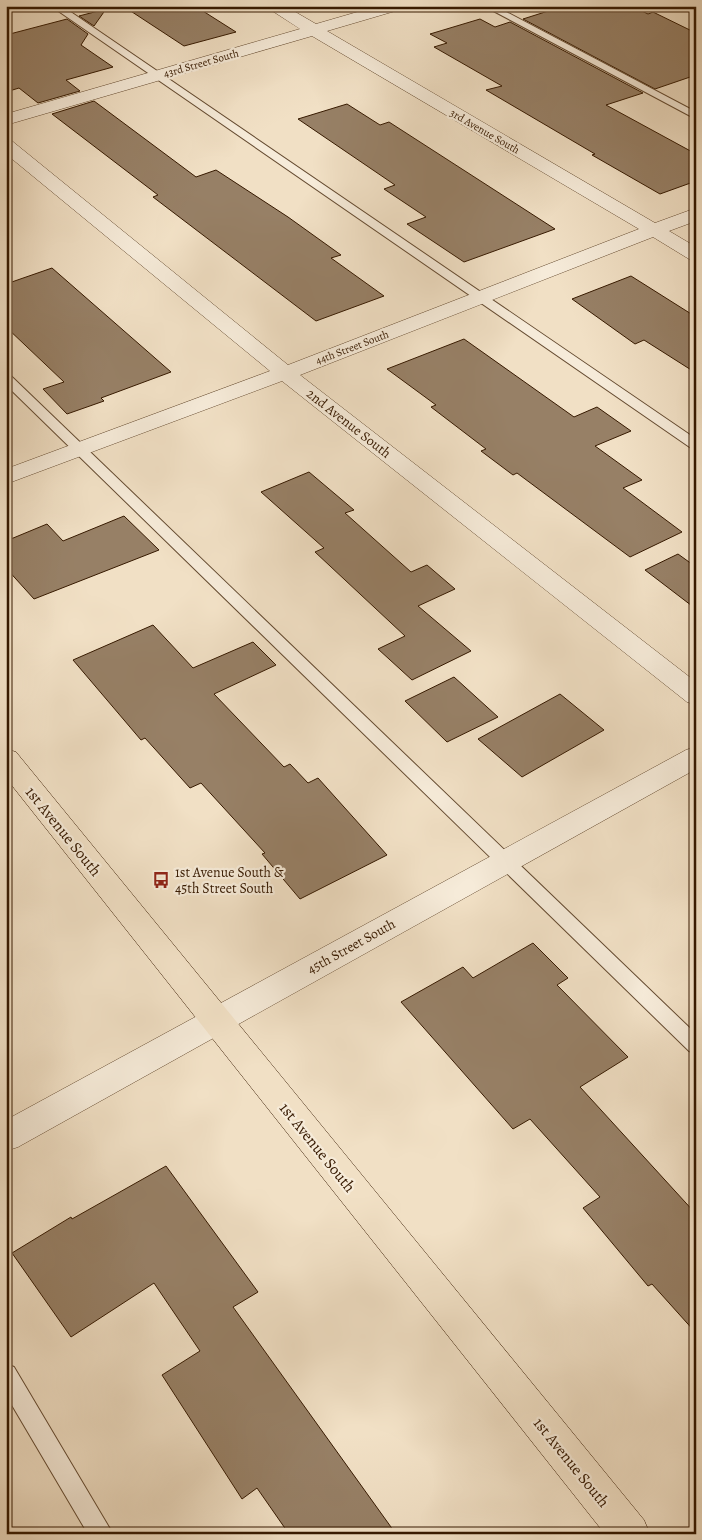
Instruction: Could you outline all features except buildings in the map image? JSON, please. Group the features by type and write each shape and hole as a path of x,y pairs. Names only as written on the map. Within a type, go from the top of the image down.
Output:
{"main road":[{"name":"1st Avenue South","path":"6,759 630,1534"}],"street":[{"name":"3rd Avenue South","path":"273,6 696,255"},
{"name":"43rd Street South","path":"6,120 396,6"},
{"name":"2nd Avenue South","path":"6,146 285,373 696,696"},
{"name":"44th Street South","path":"6,477 285,373 696,214"},
{"name":"45th Street South","path":"6,1137 696,757"}],"lane":[{"path":"55,6 696,445"},
{"path":"488,6 696,116"},
{"path":"6,378 696,1046"},
{"path":"6,1374 100,1534"}],"place":[{"name":"1st Avenue South & 45th Street South","path":"161,880"}]}
